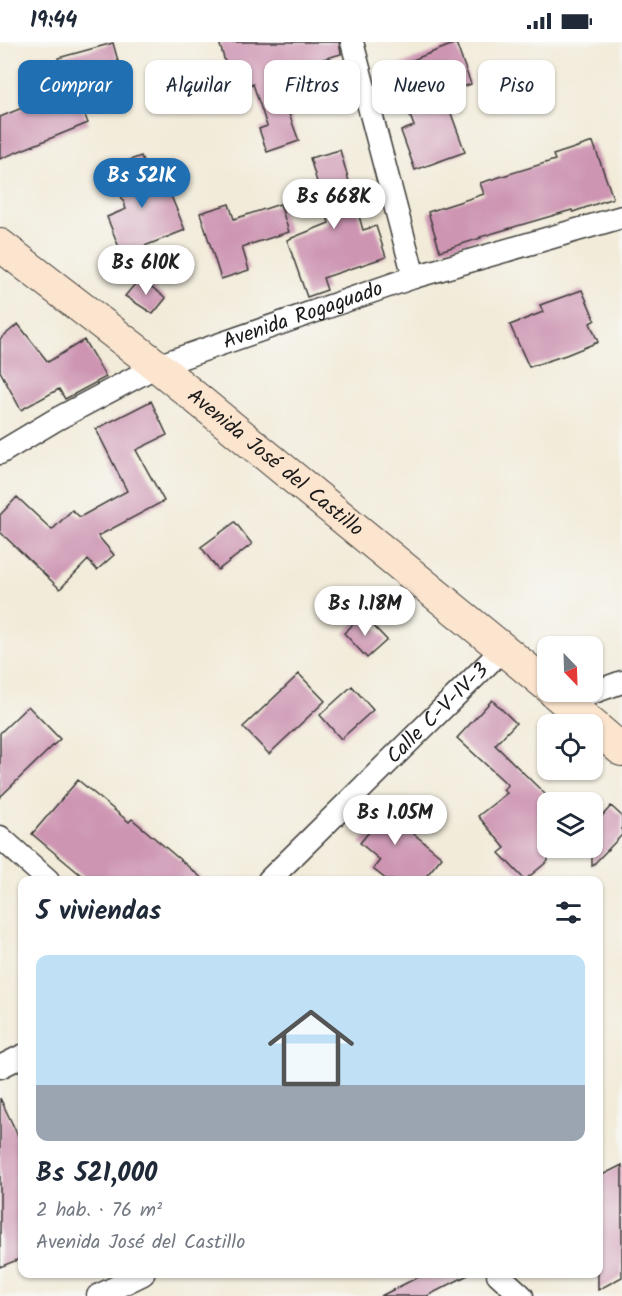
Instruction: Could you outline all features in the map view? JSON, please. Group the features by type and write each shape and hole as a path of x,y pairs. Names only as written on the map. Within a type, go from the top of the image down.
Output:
{"main road":[{"name":"Avenida José del Castillo","path":"0,245 157,366 537,677"},
{"name":"Avenida José del Castillo","path":"566,702 622,750"}],"street":[{"path":"352,42 414,277"},
{"name":"Avenida Rogaguado","path":"0,453 55,420 157,366 414,277 622,217"},
{"name":"Calle C-V-IV-3","path":"273,876 504,648"},
{"path":"603,685 622,682"},
{"path":"0,837 44,876"},
{"path":"0,1068 18,1058"},
{"path":"99,1296 135,1278"},
{"path":"502,1278 522,1296"}],"building":[{"path":"219,42 339,42 341,54 320,60 264,60 264,114 289,114 299,141 267,152 259,129 267,126 252,84 252,60 225,60"},
{"path":"113,43 118,60 59,60 58,58"},
{"path":"456,43 462,60 412,60"},
{"path":"466,70 471,84 466,86"},
{"path":"18,110 18,114 84,114 88,123 0,159 0,117"},
{"path":"409,114 451,114 465,152 415,170 401,131 414,126"},
{"path":"593,142 613,198 440,251 428,212 484,194 480,183 555,160 553,155"},
{"path":"340,150 363,230 376,226 386,257 323,278 327,290 307,297 287,240 329,223 310,158"},
{"path":"141,156 156,196 169,191 185,230 122,255 107,217 126,209 111,167"},
{"path":"229,204 234,219 280,204 289,232 242,247 249,270 221,279 200,213"},
{"path":"140,278 166,298 153,314 125,296"},
{"path":"582,290 595,320 590,323 598,342 529,367 510,325 543,312 540,305"},
{"path":"18,324 48,362 84,340 106,377 65,399 59,389 21,410 0,371 0,339"},
{"path":"151,401 167,435 136,450 164,501 98,536 114,555 97,570 88,560 60,589 0,532 0,515 17,497 52,530 72,510 80,517 127,491 96,429"},
{"path":"235,522 252,544 218,570 201,547"},
{"path":"363,615 387,640 367,658 344,633"},
{"path":"299,674 325,701 269,754 243,727"},
{"path":"352,686 373,710 341,739 320,715"},
{"path":"492,700 516,723 495,745 543,792 537,792 537,858 548,858 548,861 530,876 521,876 499,853 505,848 478,816 507,793 503,790 508,785 457,738"},
{"path":"28,706 60,739 0,797 0,733"},
{"path":"78,780 129,822 132,819 199,876 82,876 32,834"},
{"path":"371,799 442,857 426,876 382,876 373,869 380,860 360,843 369,832 351,818"},
{"path":"611,806 622,816 622,835 603,855 603,815"},
{"path":"592,858 600,858 592,866"},
{"path":"0,1098 18,1136 18,1260 0,1267"},
{"path":"622,1165 622,1277 598,1290 598,1278 603,1278 603,1174"},
{"path":"416,1278 462,1278 427,1296 381,1296"}]}
